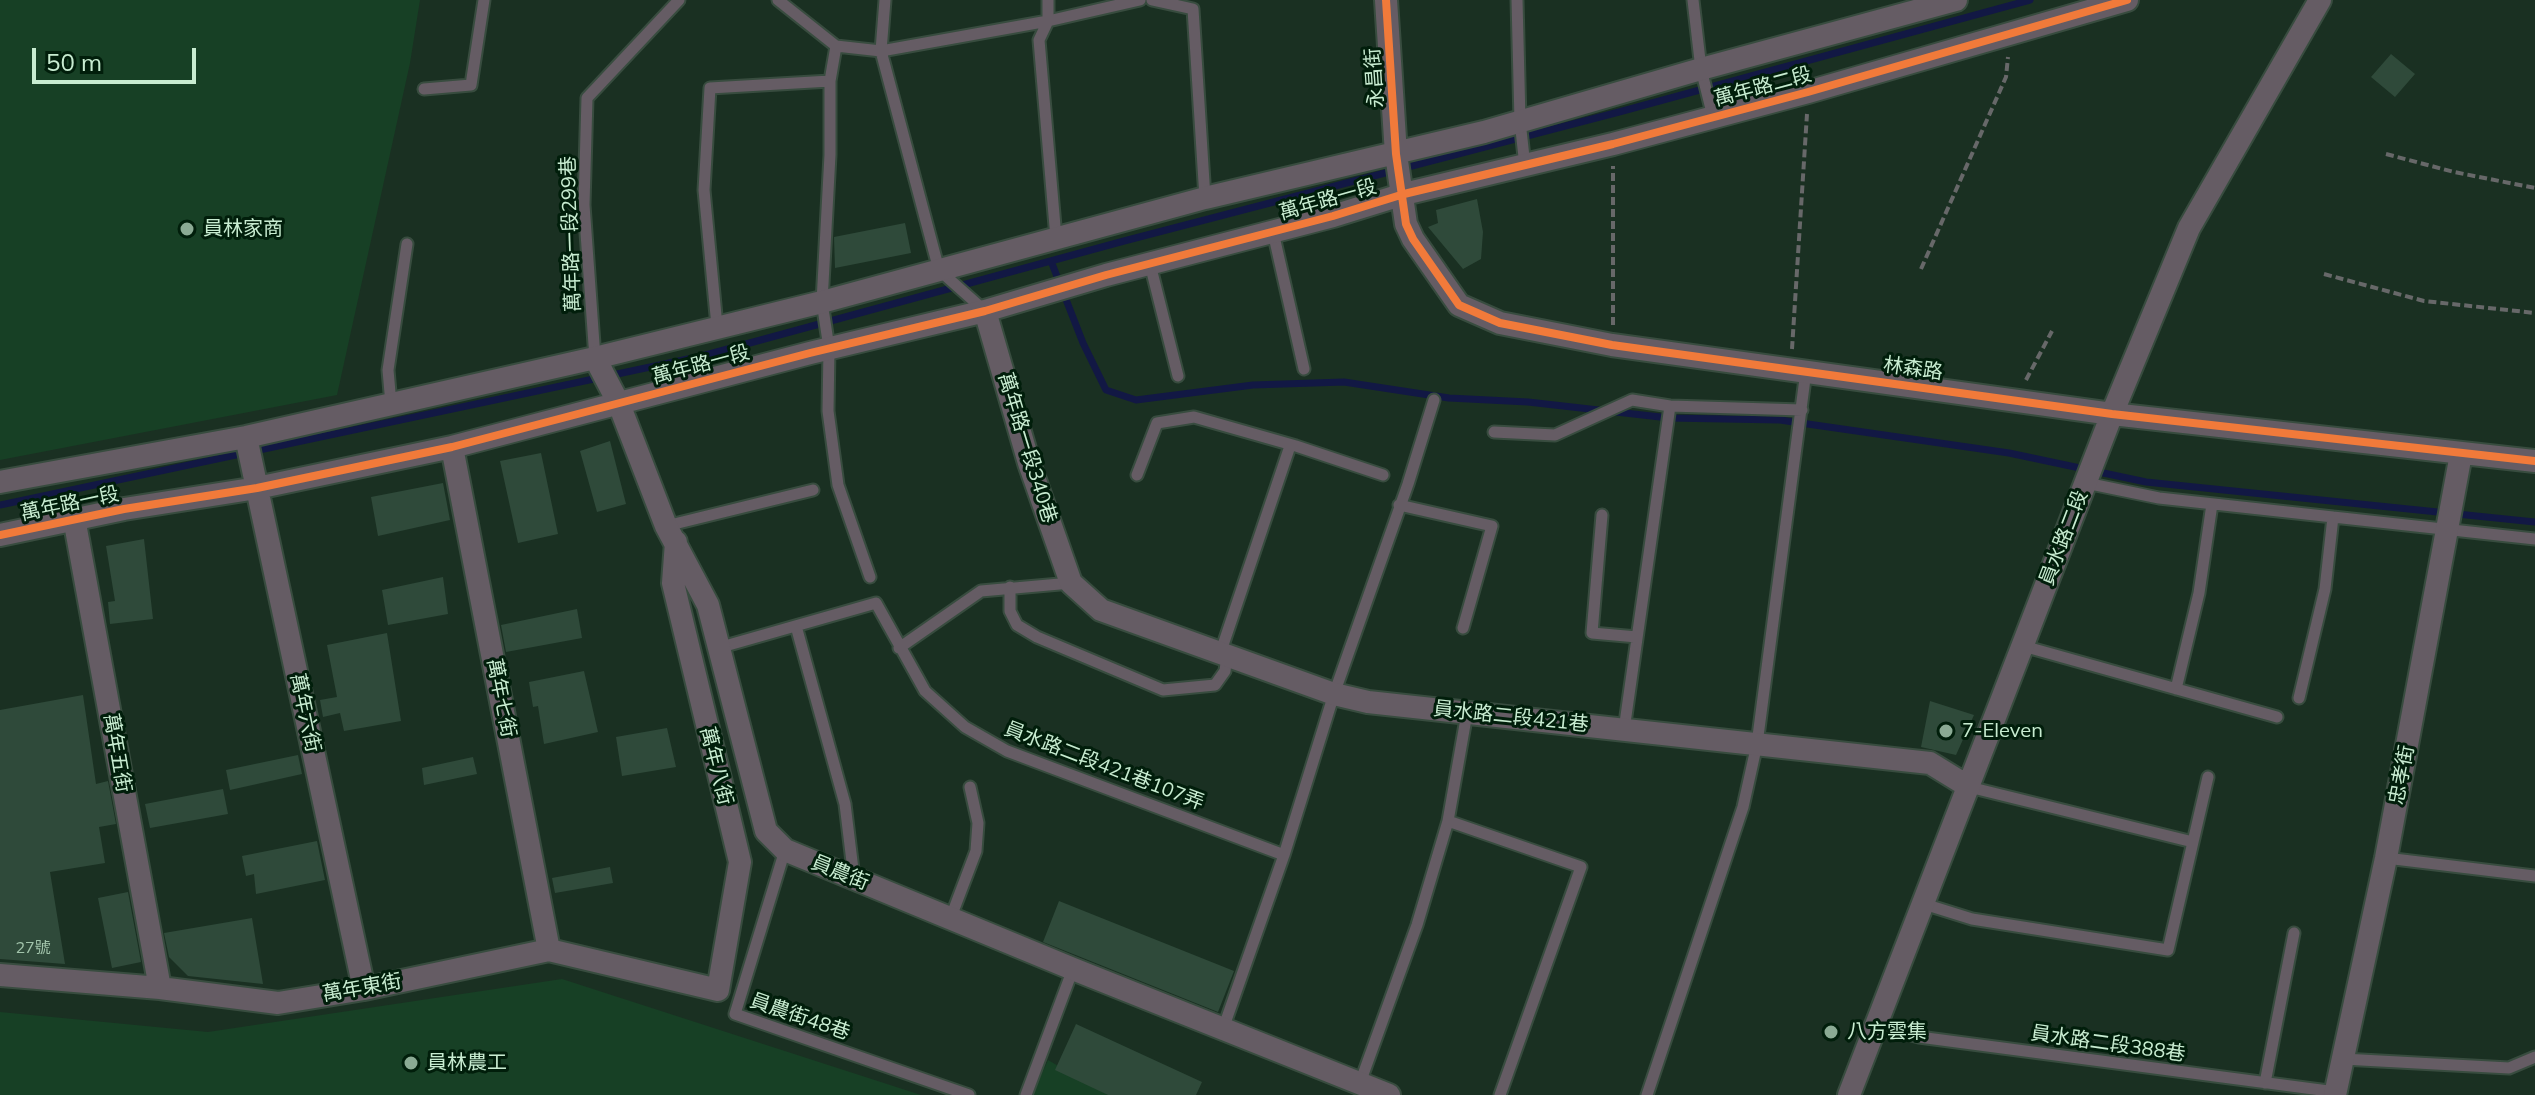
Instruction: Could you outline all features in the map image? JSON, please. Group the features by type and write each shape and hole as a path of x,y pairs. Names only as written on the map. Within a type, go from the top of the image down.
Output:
{"street":[{"name":"永昌街","path":"1386,0 1396,154"},
{"name":"萬年路二段","path":"1396,154 1956,0"},
{"name":"萬年路二段","path":"1404,194 1613,144 1808,92 2127,0"},
{"name":"員水路二段","path":"1849,1095 2112,414 2189,228 2320,0"},
{"name":"萬年路一段","path":"0,482 246,437 595,358 822,302 1205,198 1396,154"},
{"name":"林森路","path":"1396,154 1406,224 1413,239 1459,305 1500,323 1612,345 2112,414 2535,461"},
{"name":"萬年路一段","path":"0,535 74,518 257,488 452,447 829,348 985,311 1404,194"},
{"name":"萬年路一段340巷","path":"985,311 1029,463 1071,583"},
{"name":"員農街","path":"595,358 619,404 671,534 708,605 766,831 785,850 1389,1095"},
{"name":"萬年六街","path":"246,437 364,989"},
{"name":"萬年七街","path":"452,447 549,950"},
{"name":"忠孝街","path":"2336,1094 2386,858 2461,454"},
{"name":"萬年五街","path":"74,518 160,988"},
{"name":"萬年八街","path":"671,534 673,583 740,862 718,990"},
{"name":"員水路二段421巷","path":"1071,583 1101,610 1334,694 1368,702 1930,763 1969,787"},
{"name":"萬年東街","path":"0,975 160,988 278,1003 364,989 549,950 718,990"}],"lane":[{"path":"424,89 471,85 484,0"},
{"name":"萬年路一段299巷","path":"595,358 584,205 587,98 679,0"},
{"path":"778,0 836,46 881,51 1048,21 1140,0"},
{"path":"885,0 881,51 939,270 985,311"},
{"path":"1048,0 1048,21 1039,40 1056,238"},
{"path":"1152,0 1193,9 1205,198"},
{"path":"1517,0 1520,121 1525,166"},
{"path":"1693,0 1701,69 1713,117"},
{"path":"836,46 830,81 830,155 822,302 829,348 828,411 838,485 870,577"},
{"path":"717,326 704,190 710,88 830,81"},
{"path":"1273,232 1304,369"},
{"path":"391,404 388,370 407,244"},
{"path":"1150,264 1178,376"},
{"path":"1647,1095 1743,807 1757,744 1802,410 1798,370"},
{"path":"1223,1029 1284,855 1334,694 1408,484 1434,400"},
{"path":"1494,432 1555,435 1632,400 1670,406 1802,410"},
{"path":"1624,730 1670,406"},
{"path":"1137,475 1157,423 1194,417 1383,475"},
{"path":"1010,587 1010,611 1017,625 1037,637 1163,690 1215,685 1225,671 1226,663 1220,654 1290,446"},
{"path":"2086,483 2159,498 2535,539"},
{"path":"671,534 813,490"},
{"path":"2176,689 2199,593 2212,504"},
{"path":"1399,505 1492,526 1463,628"},
{"path":"1602,515 1592,633 1637,637"},
{"path":"2299,698 2325,589 2333,517"},
{"path":"899,648 981,591 1071,583"},
{"name":"員水路二段421巷107弄","path":"796,626 876,603 925,691 965,727 1007,751 1284,855"},
{"path":"718,648 796,626 845,804 854,878"},
{"path":"2023,646 2277,717"},
{"path":"1360,1083 1417,925 1448,821 1467,713"},
{"path":"1924,904 1972,919 2168,950 2208,777"},
{"path":"951,917 976,851 978,823 970,787"},
{"path":"1969,787 2193,842"},
{"path":"1448,821 1581,867 1500,1095"},
{"name":"員農街48巷","path":"785,850 735,1014 969,1095"},
{"path":"2386,858 2535,876"},
{"path":"2265,1083 2294,933"},
{"path":"1026,1095 1073,969"},
{"name":"員水路二段388巷","path":"1876,1025 1919,1037 2336,1094"},
{"path":"2343,1059 2509,1068 2535,1057"}],"path":[{"path":"1921,269 2006,77 2009,61 2005,35"},
{"path":"1798,370 1808,92"},
{"path":"1612,345 1613,144"},
{"path":"2386,154 2454,172 2535,188"},
{"path":"2324,274 2424,301 2535,313"},
{"path":"2016,400 2052,331"}],"shaded area":[{"name":"員林家商","path":"0,0 420,0 410,63 337,395 0,460"},
{"name":"員林農工","path":"562,979 921,1095 0,1095 0,1012 208,1032"},
{"path":"1048,1060 1108,1095 1032,1095"}],"building":[{"path":"2391,54 2415,74 2395,97 2371,77"},
{"path":"1477,199 1483,232 1481,259 1463,269 1428,227 1438,223 1436,210"},
{"path":"905,223 911,253 835,268 834,237"},
{"path":"610,441 626,504 597,512 580,451"},
{"path":"541,453 558,534 518,543 500,461"},
{"path":"443,483 450,520 378,536 371,497"},
{"path":"144,539 153,619 110,624 108,602 115,601 106,546"},
{"path":"443,577 448,614 388,625 382,590"},
{"path":"577,609 582,638 506,652 501,625"},
{"path":"387,633 401,721 344,731 340,713 323,717 320,700 337,697 327,645"},
{"path":"584,671 598,732 544,744 538,706 533,707 529,682"},
{"path":"83,695 96,784 108,781 116,824 99,827 105,863 50,872 65,964 0,959 0,710"},
{"name":"7-Eleven","path":"1930,701 1974,715 1956,755 1921,747"},
{"path":"667,728 676,767 622,776 616,737"},
{"path":"298,755 302,774 230,790 226,770"},
{"path":"473,757 477,774 424,785 422,768"},
{"path":"223,789 228,814 150,828 145,804"},
{"path":"317,841 325,880 256,894 254,874 246,876 242,856"},
{"path":"610,867 613,883 555,893 552,878"},
{"path":"128,892 141,962 112,968 98,898"},
{"path":"1059,901 1234,971 1218,1012 1043,942"},
{"path":"252,918 263,984 188,976 169,957 164,933"},
{"path":"1076,1024 1202,1082 1196,1095 1108,1095 1055,1070"}],"waterway":[{"path":"0,505 702,356 2030,0"},
{"path":"1051,261 1083,343 1106,390 1136,400 1253,385 1344,382 1449,398 1528,402 1669,418 1780,420 2009,453 2146,482 2535,522"}],"cycle path":[{"path":"1386,0 1396,154 1406,224 1459,305 1500,323 1612,345 2112,414 2535,461"},
{"path":"0,535 124,509 257,488 452,447 810,353 985,311 1404,194 1613,144 1808,92 2127,0"}],"place":[{"name":"員林家商","path":"187,229"},
{"name":"7-Eleven","path":"1946,731"},
{"name":"八方雲集","path":"1831,1032"},
{"name":"員林農工","path":"411,1063"}]}
